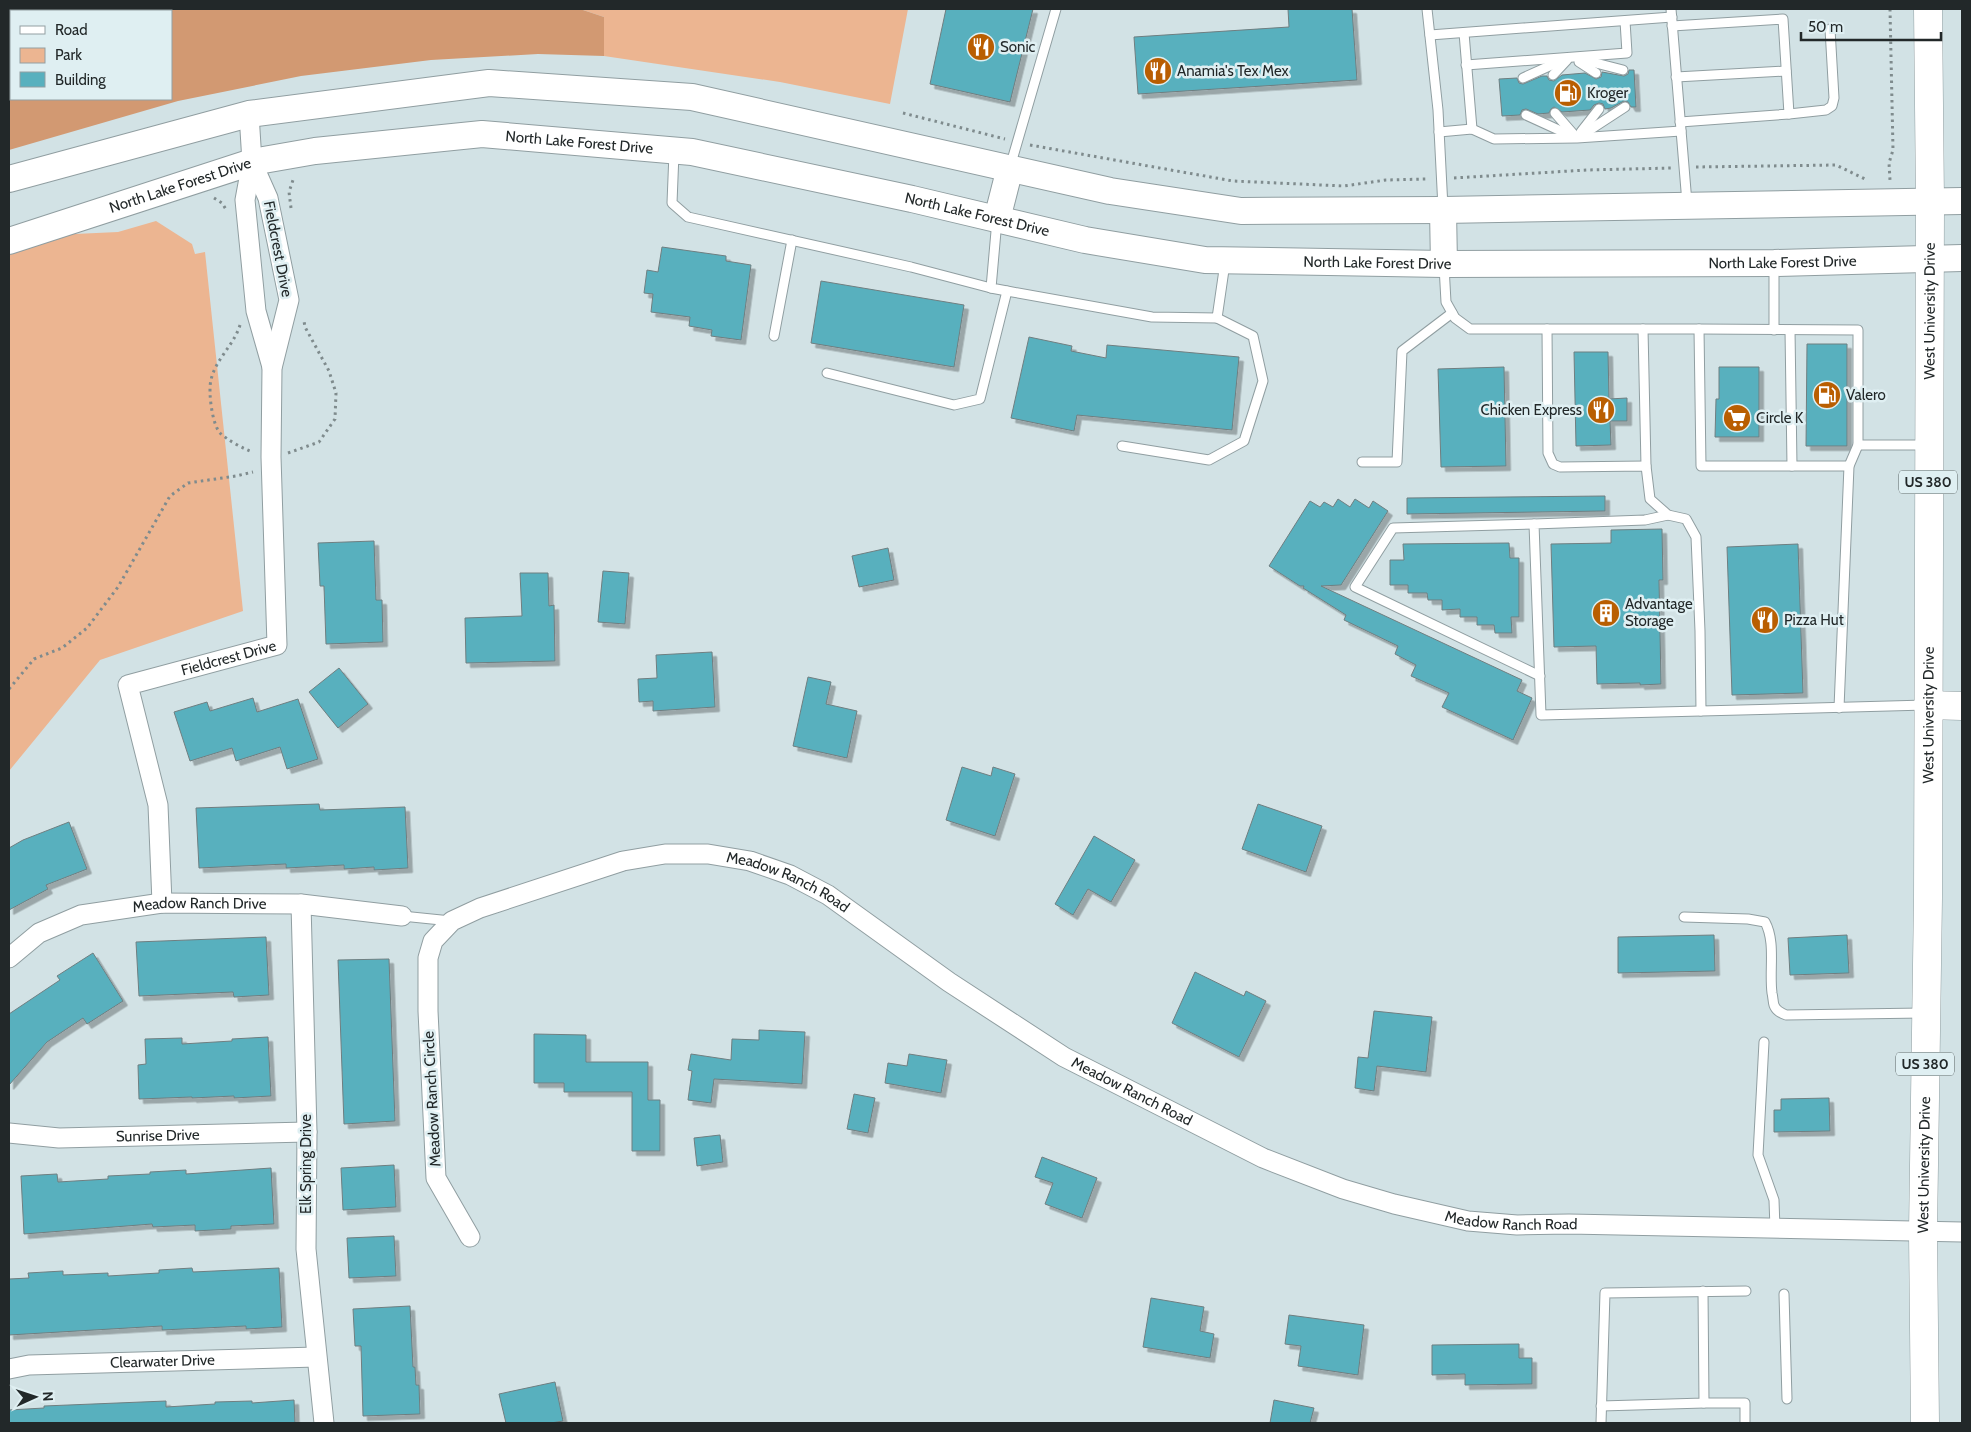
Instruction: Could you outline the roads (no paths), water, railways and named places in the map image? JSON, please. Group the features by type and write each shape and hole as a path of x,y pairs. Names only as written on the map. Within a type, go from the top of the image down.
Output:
{"highway":[{"name":"West University Drive","path":"1925,1423 1923,1232 1926,1013 1930,202 1928,9"},
{"path":"1928,706 1962,706"}],"main road":[{"path":"9,179 249,114 489,83 682,96 1110,191 1241,211 1444,210 1962,201"},
{"name":"North Lake Forest Drive","path":"9,241 252,162 315,152 482,134 692,152 1085,240 1205,260 1444,264 1774,263 1962,258"},
{"path":"997,219 1010,168"},
{"path":"1444,210 1444,264"}],"street":[{"name":"Fieldcrest Drive","path":"249,114 252,162 245,200 256,311 272,368"},
{"name":"Fieldcrest Drive","path":"162,903 158,805 128,685 277,645 259,457 272,368 289,300 268,198 252,162"},
{"name":"Meadow Ranch Road","path":"428,1011 428,958 433,941 452,921 480,908 623,861 665,854 708,854 750,861 790,875 828,895 950,982 1064,1058 1263,1158 1343,1189 1394,1204 1468,1221 1517,1225 1579,1224 1962,1232"},
{"name":"Meadow Ranch Drive","path":"9,958 38,933 80,915 162,903 301,904 402,916"},
{"name":"Elk Spring Drive","path":"301,904 307,1132 306,1249 324,1423"},
{"name":"Meadow Ranch Circle","path":"428,1011 436,1178 470,1237"},
{"name":"Sunrise Drive","path":"9,1133 59,1138 307,1132"},
{"name":"Clearwater Drive","path":"9,1369 30,1365 316,1357"}],"lane":[{"path":"1010,168 1056,9"},
{"path":"1427,9 1439,132 1444,210"},
{"path":"1430,35 1672,17 1783,19 1789,114"},
{"path":"1672,17 1687,206"},
{"path":"1466,65 1627,53 1625,21"},
{"path":"1439,132 1472,129 1494,139 1576,138 1826,110 1832,106 1834,98 1830,29"},
{"path":"1464,33 1472,129"},
{"path":"1571,56 1596,72"},
{"path":"1553,75 1571,56"},
{"path":"1523,78 1571,56 1623,70"},
{"path":"1676,78 1786,71"},
{"path":"1576,138 1625,107"},
{"path":"1576,138 1599,109"},
{"path":"1555,113 1576,138"},
{"path":"1526,115 1576,138"},
{"path":"674,150 672,203 688,217 911,267 990,288 1152,317 1217,318 1252,336 1263,381 1244,441 1209,460 1122,446"},
{"path":"990,288 997,219"},
{"path":"774,336 792,240"},
{"path":"1217,318 1226,261"},
{"path":"1774,263 1774,330"},
{"path":"1444,264 1446,302 1455,318 1470,329 1858,330 1858,445 1849,466 1839,708"},
{"path":"827,373 954,405 980,399 1007,291"},
{"path":"1362,462 1397,462 1402,351 1452,313"},
{"path":"1547,329 1548,453 1553,464 1560,467 1646,466"},
{"path":"1699,329 1701,466 1849,466"},
{"path":"1644,330 1646,466 1650,499 1668,515"},
{"path":"1790,330 1792,466"},
{"path":"1858,445 1929,445"},
{"path":"1540,676 1355,587 1393,528 1645,520 1668,515 1686,519 1696,537 1700,631 1700,711"},
{"path":"1534,524 1541,715 1928,706"},
{"path":"402,916 452,921"},
{"path":"1684,917 1748,919 1765,922 1770,940 1774,1005 1779,1012 1786,1015 1926,1013"},
{"path":"1764,1042 1758,1155 1774,1200 1775,1229"},
{"path":"1703,1291 1704,1403"},
{"path":"1601,1423 1605,1293 1746,1291"},
{"path":"1784,1294 1787,1399"},
{"path":"1601,1406 1745,1403 1745,1423"}],"place":[{"name":"Sonic","path":"981,47"},
{"name":"Anamia's Tex Mex","path":"1158,71"},
{"name":"Kroger","path":"1568,93"},
{"name":"Valero","path":"1827,395"},
{"name":"Chicken Express","path":"1601,410"},
{"name":"Circle K","path":"1737,418"},
{"name":"Advantage Storage","path":"1606,613"},
{"name":"Pizza Hut","path":"1765,620"}]}
